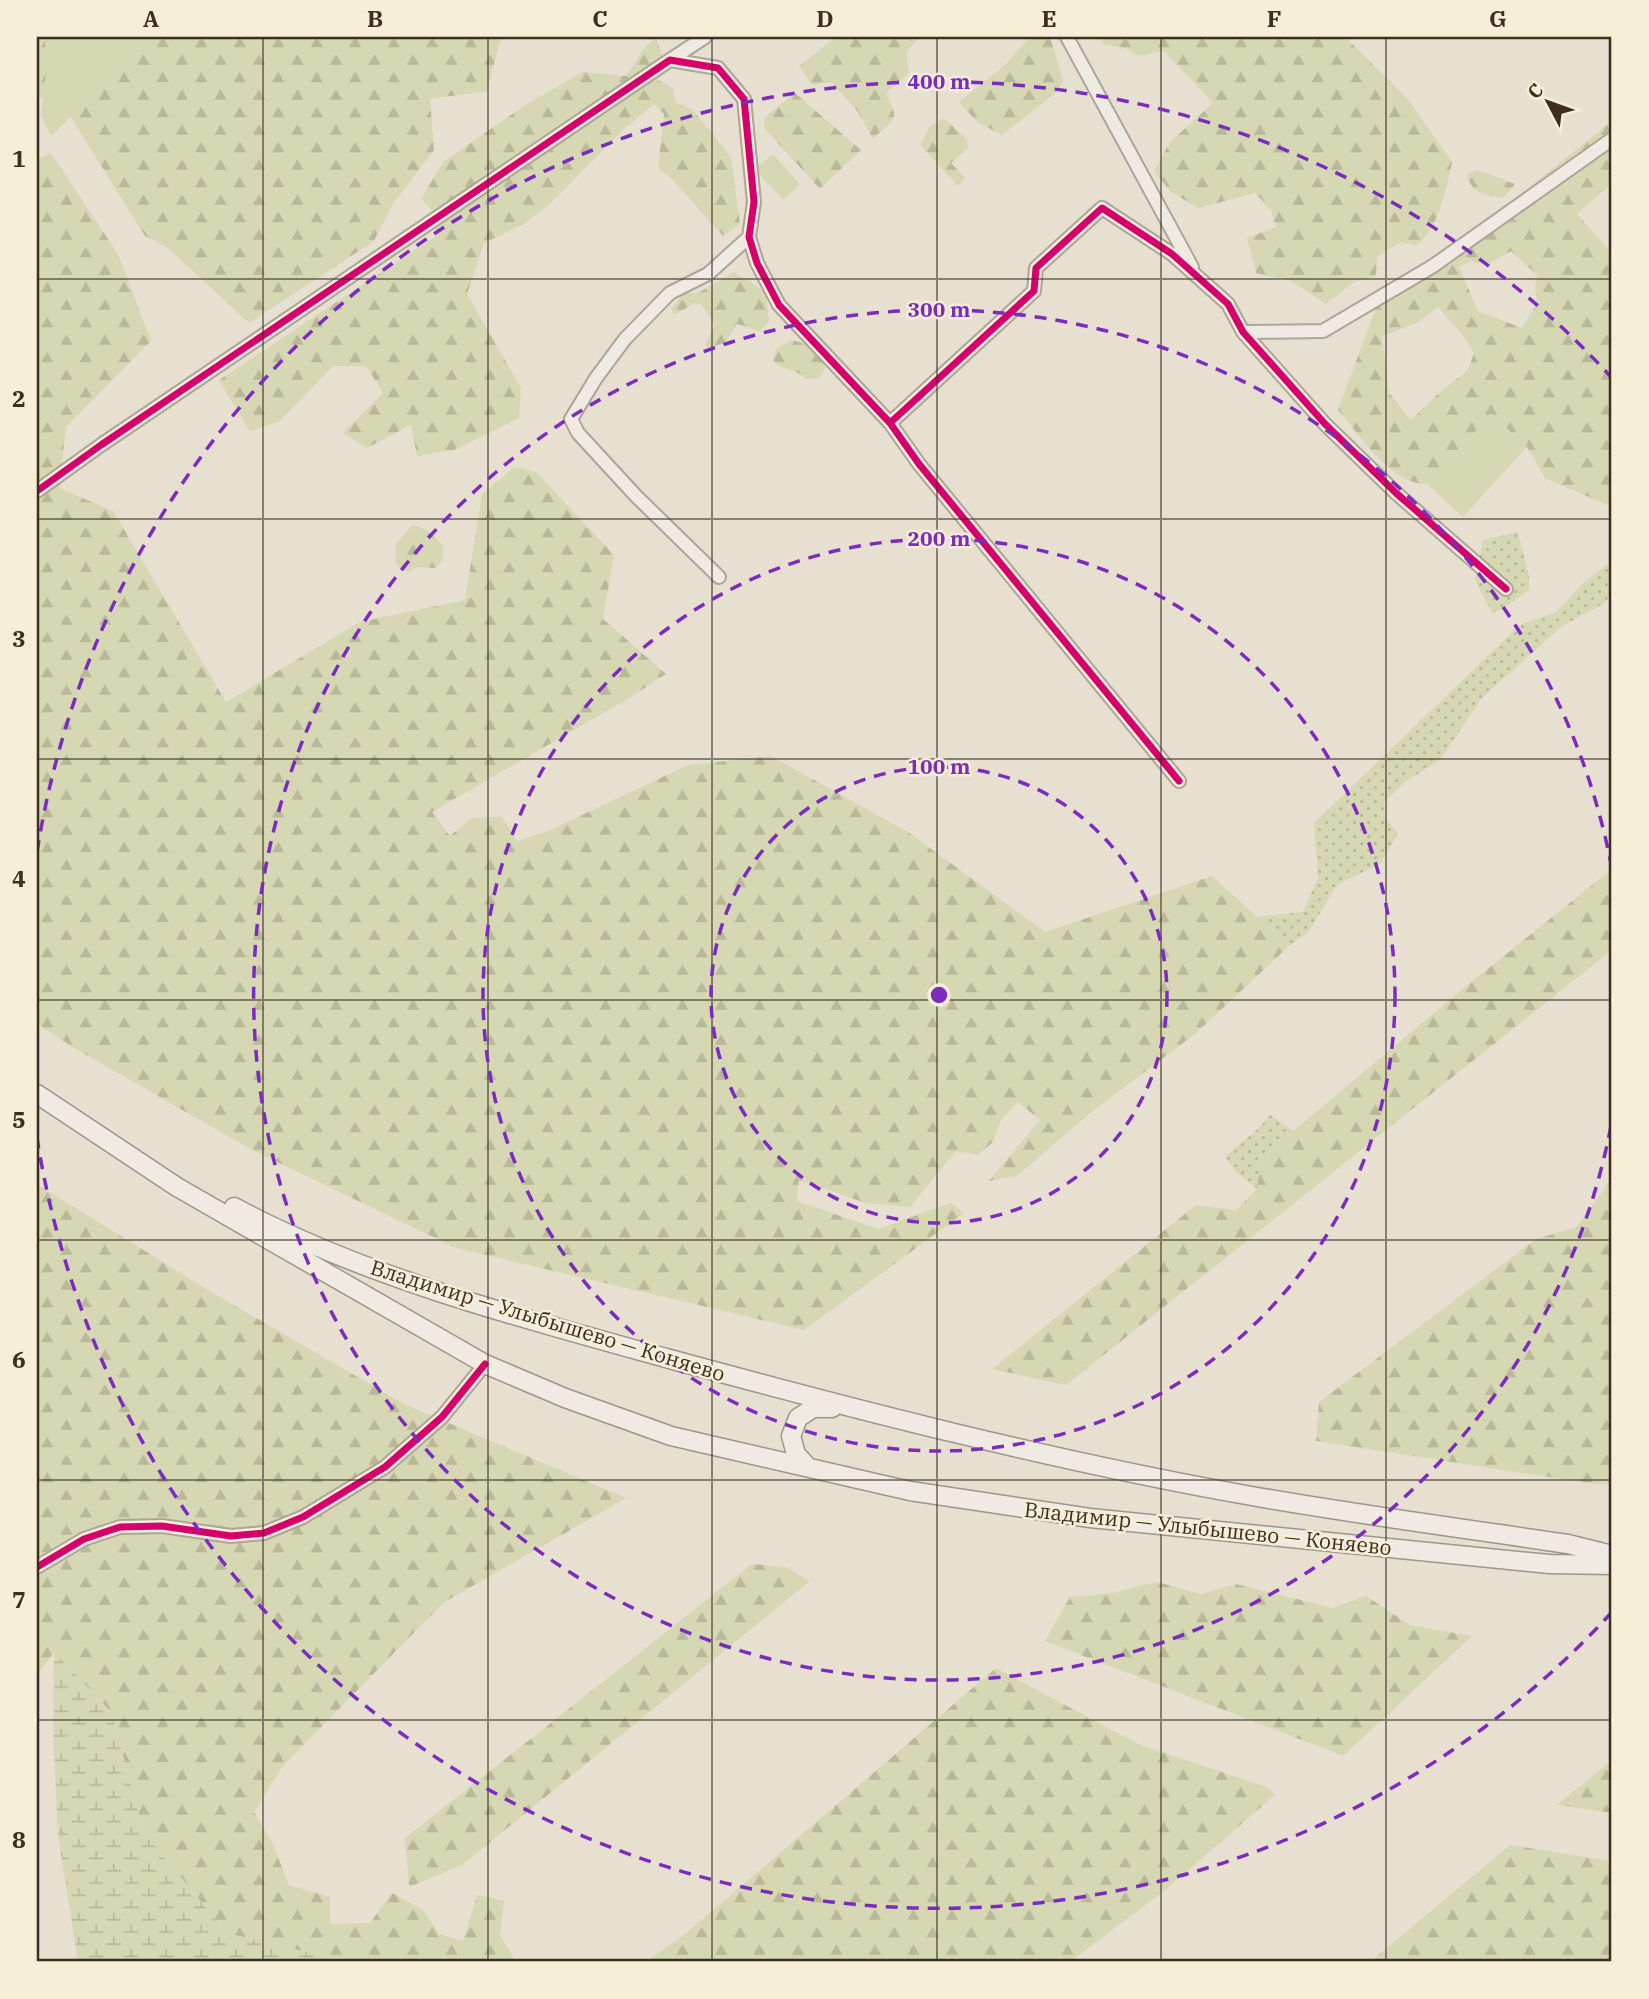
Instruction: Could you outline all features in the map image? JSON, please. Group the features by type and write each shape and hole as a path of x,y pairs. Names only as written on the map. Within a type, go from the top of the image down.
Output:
{"main road":[{"name":"Владимир — Улыбышево — Коняево","path":"37,1094 177,1187 485,1364 565,1398 671,1436 910,1491 1090,1518 1549,1564 1612,1565"},
{"name":"Владимир — Улыбышево — Коняево","path":"105,1138 270,1226 398,1278 629,1348 849,1408 1072,1460 1247,1495 1568,1544 1612,1555"},
{"name":"Владимир — Улыбышево — Коняево","path":"807,1466 796,1454 791,1436 798,1418 813,1408 849,1408"}],"street":[{"path":"37,491 705,37"},
{"path":"1067,37 1197,277"},
{"path":"670,60 718,68 744,99 754,202 749,237 757,263 779,305 890,423 919,464 1179,781"},
{"path":"1243,332 1323,331 1433,266 1612,139"},
{"path":"890,423 1034,291 1036,268 1102,208 1172,254 1228,304 1243,332 1325,425 1396,493 1506,589"},
{"path":"719,578 636,496 578,433 571,419 596,378 625,339 670,293 708,274 749,237"},
{"path":"37,1567 84,1539 120,1527 162,1526 231,1536 264,1533 303,1517 384,1467 442,1417 485,1364"}],"green space":[{"path":"37,37 501,37 487,91 430,99 434,150 393,204 374,241 249,323 168,248 145,236 67,111 37,96"},
{"path":"45,37 146,37 51,136 41,115 46,73"},
{"path":"656,37 662,56 654,78 673,88 675,102 692,109 731,157 740,224 723,236 671,178 658,168 664,114 654,104 623,130 552,202 524,224 484,243 467,294 521,388 519,418 454,450 417,456 411,425 367,448 343,433 383,393 366,366 333,366 281,420 250,432 219,380 436,236 433,211 421,199 443,162 524,106 582,72 626,76 643,50"},
{"path":"836,37 920,37 906,52 909,73 886,93 893,109 893,119 873,139 858,112 831,82 812,85 799,66"},
{"path":"1030,37 1050,37 1063,80 1058,91 1002,135 977,122 959,102 1005,65"},
{"path":"1098,37 1345,37 1407,98 1452,162 1440,208 1430,230 1416,246 1402,242 1377,256 1376,276 1354,282 1326,304 1291,281 1256,273 1247,238 1276,227 1271,210 1255,193 1198,208 1171,192 1154,171 1170,142 1213,103 1164,51 1137,56 1126,48 1105,45"},
{"path":"795,93 861,150 820,189 764,128 765,117"},
{"path":"944,118 967,140 968,148 951,163 965,178 958,186 920,145 929,127"},
{"path":"1612,121 1612,187 1610,185 1577,214 1612,253 1612,501 1607,505 1545,478 1527,447 1491,414 1427,484 1414,482 1389,468 1338,410 1375,310","holes":["1511,251 1537,275 1537,303 1522,328 1478,311 1459,267 1471,261 1486,265","1438,307 1465,338 1474,353 1468,370 1411,420 1389,393 1382,336 1417,323"]},
{"path":"51,153 118,254 151,341 66,427 59,488 113,511 226,702 360,622 465,600 482,495 514,467 536,472 614,555 603,619 666,674 432,812 450,836 471,818 502,817 517,841 548,831 688,765 771,756 908,832 1045,932 1212,876 1289,946 1195,1034 1090,1113 1017,1176 989,1181 1040,1120 1018,1102 1001,1120 993,1142 978,1155 956,1151 910,1207 866,1203 799,1180 797,1201 878,1229 951,1203 964,1213 804,1330 456,1248 252,1150 76,1049 37,1024 37,160"},
{"path":"773,154 800,184 783,200 755,169"},
{"path":"1478,170 1515,184 1503,198 1485,194 1475,190 1469,181 1467,174"},
{"path":"734,272 766,292 769,321 760,331 737,324 726,342 709,349 705,344 715,325 701,304 695,303 674,315 671,309 684,293 698,293"},
{"path":"791,340 809,346 816,352 825,368 820,378 806,379 773,360 776,349"},
{"path":"1491,414 1527,447 1463,517 1427,484"},
{"path":"412,525 425,529 443,545 442,561 435,568 417,567 410,572 401,570 395,561 396,544"},
{"path":"1518,532 1529,576 1529,590 1492,613 1475,580 1483,540"},
{"path":"1608,564 1612,568 1612,592 1605,603 1562,626 1482,698 1440,760 1405,782 1384,802 1385,818 1398,833 1381,863 1337,885 1308,933 1289,946 1257,917 1303,912 1318,878 1314,823 1520,625 1556,612 1583,583"},
{"path":"1612,869 1612,950 1066,1385 992,1369 1196,1205 1236,1210 1257,1189 1261,1158 1459,992"},
{"path":"1270,1115 1293,1131 1261,1158 1257,1189 1236,1172 1225,1157"},
{"path":"1612,1178 1612,1485 1316,1441 1319,1402 1536,1239 1577,1227"},
{"path":"37,1184 208,1290 404,1404 626,1498 443,1603 283,1766 254,1812 272,1842 289,1885 330,1897 330,1924 370,1923 392,1893 423,1910 439,1934 463,1941 477,1895 504,1901 500,1936 516,1962 356,1962 227,1933 144,1833 111,1712 54,1652 37,1675"},
{"path":"752,1564 785,1567 810,1581 462,1865 409,1887 405,1838"},
{"path":"1157,1582 1201,1594 1236,1584 1333,1608 1366,1596 1410,1625 1472,1636 1343,1756 1045,1641 1070,1597 1111,1593"},
{"path":"54,1652 111,1712 144,1833 227,1933 347,1962 78,1962 58,1835 53,1732"},
{"path":"996,1668 1138,1744 1269,1788 1275,1795 1164,1891 1070,1962 645,1962 684,1935"},
{"path":"1612,1760 1612,1813 1557,1805"},
{"path":"1510,1845 1612,1861 1612,1962 1370,1962"}],"cycle path":[{"path":"37,491 670,60 718,68 744,99 754,202 749,237 757,263 779,305 890,423 919,464 1179,781"},
{"path":"890,423 1034,291 1036,268 1102,208 1172,254 1228,304 1243,332 1325,424 1396,493 1506,589"},
{"path":"37,1567 84,1539 120,1527 162,1526 231,1536 264,1533 303,1517 385,1467 442,1417 485,1364"}]}
